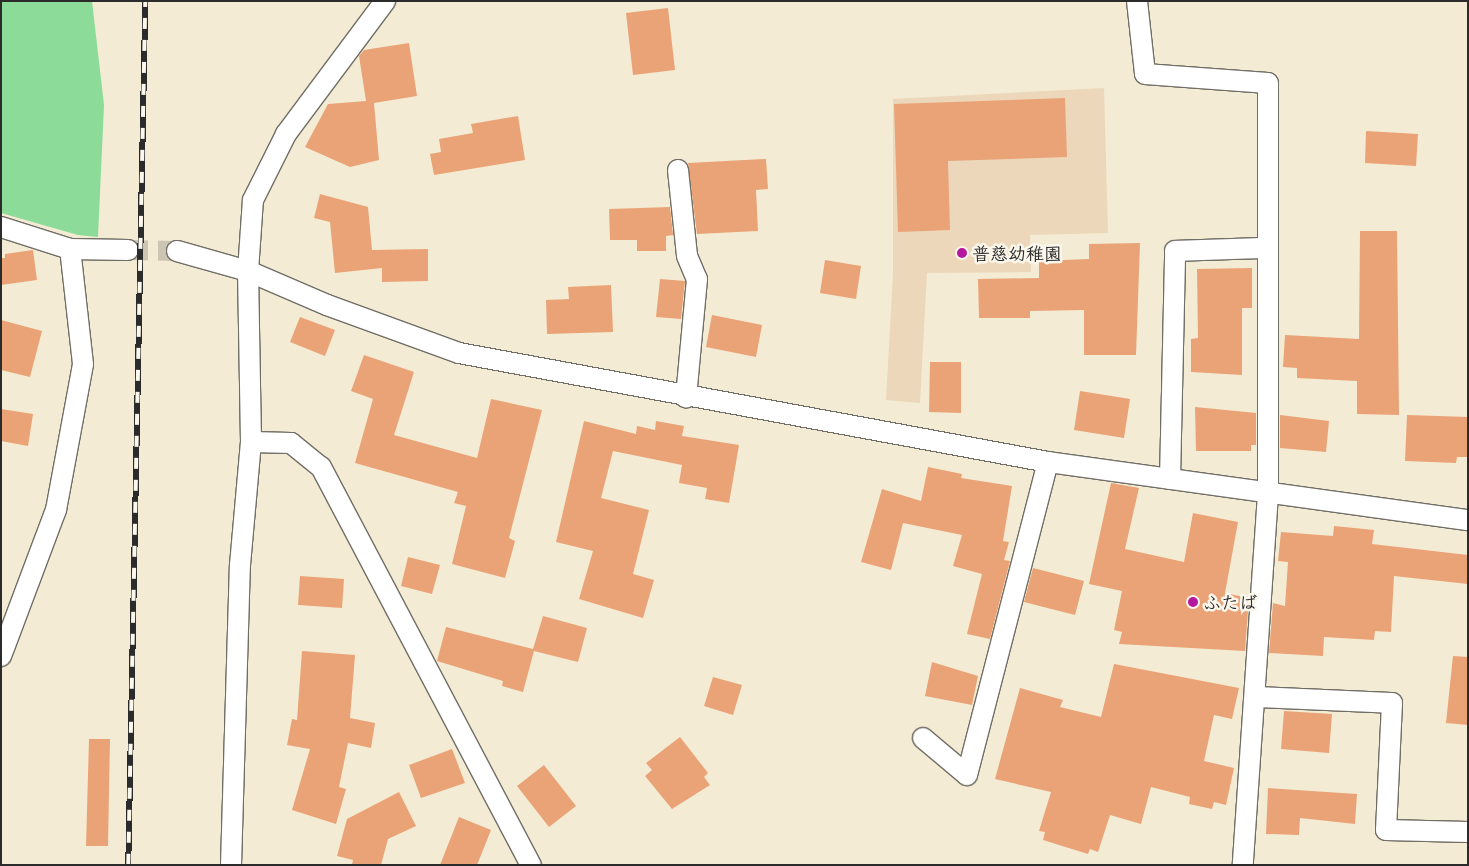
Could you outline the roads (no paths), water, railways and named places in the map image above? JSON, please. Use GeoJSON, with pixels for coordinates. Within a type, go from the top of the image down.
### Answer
{"type":"FeatureCollection","features":[{"type":"Feature","properties":{"kind":"street"},"geometry":{"type":"LineString","coordinates":[[231,865],[240,565],[252,442],[248,270],[253,200],[286,134],[385,1]]}},
{"type":"Feature","properties":{"kind":"street"},"geometry":{"type":"LineString","coordinates":[[1137,1],[1145,74],[1268,83],[1268,494],[1256,696],[1243,865]]}},
{"type":"Feature","properties":{"kind":"street"},"geometry":{"type":"LineString","coordinates":[[678,170],[686,256],[697,280],[686,397]]}},
{"type":"Feature","properties":{"kind":"street"},"geometry":{"type":"LineString","coordinates":[[1,227],[70,249],[128,250]]}},
{"type":"Feature","properties":{"kind":"street"},"geometry":{"type":"LineString","coordinates":[[1170,479],[1175,251],[1267,248]]}},
{"type":"Feature","properties":{"kind":"street"},"geometry":{"type":"LineString","coordinates":[[1,656],[56,510],[83,364],[70,249]]}},
{"type":"Feature","properties":{"kind":"street"},"geometry":{"type":"LineString","coordinates":[[176,251],[248,270],[327,305],[459,353],[686,397],[1048,462],[1268,494],[1468,520]]}},
{"type":"Feature","properties":{"kind":"street"},"geometry":{"type":"LineString","coordinates":[[252,442],[291,443],[321,467],[530,865]]}},
{"type":"Feature","properties":{"kind":"street"},"geometry":{"type":"LineString","coordinates":[[923,738],[967,776],[1048,462]]}},
{"type":"Feature","properties":{"kind":"street"},"geometry":{"type":"LineString","coordinates":[[1256,696],[1392,703],[1386,830],[1468,832]]}},
{"type":"Feature","properties":{"kind":"tunnel"},"geometry":{"type":"LineString","coordinates":[[128,250],[177,251]]}},
{"type":"Feature","properties":{"kind":"railway"},"geometry":{"type":"LineString","coordinates":[[128,865],[145,1]]}},
{"type":"Feature","properties":{"kind":"place","name":"普慈幼稚園"},"geometry":{"type":"Point","coordinates":[962,253]}},
{"type":"Feature","properties":{"kind":"place","name":"ふたば"},"geometry":{"type":"Point","coordinates":[1193,602]}}]}
